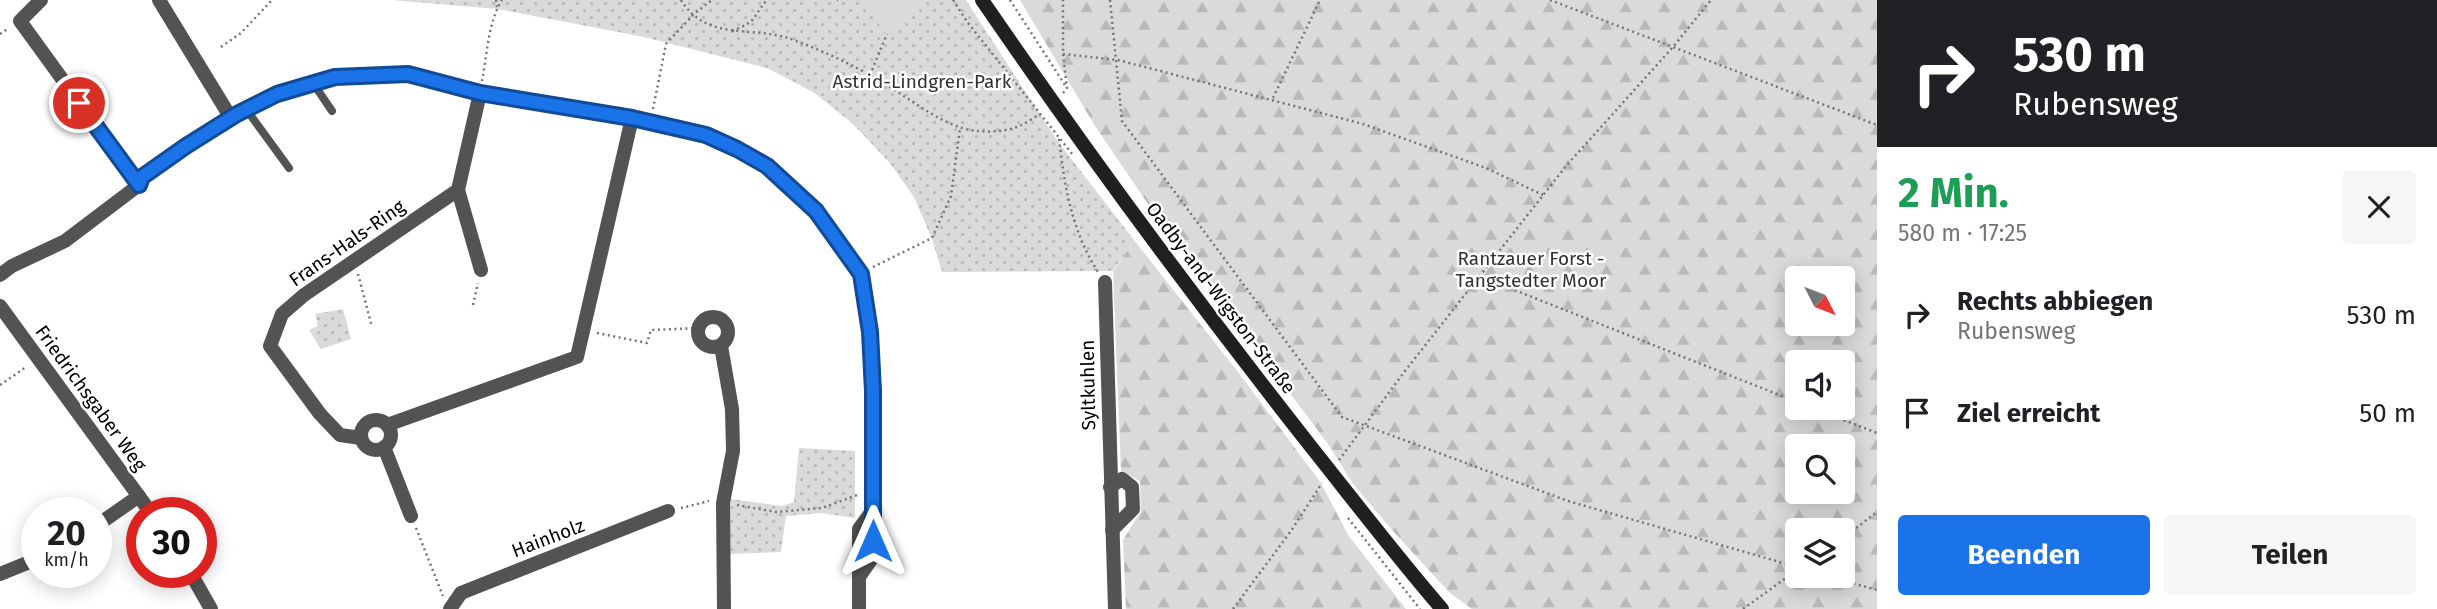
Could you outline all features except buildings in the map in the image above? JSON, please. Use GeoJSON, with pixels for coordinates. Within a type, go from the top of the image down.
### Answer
{"type":"FeatureCollection","features":[{"type":"Feature","properties":{"kind":"main road","name":"Oadby-and-Wigston-Straße"},"geometry":{"type":"LineString","coordinates":[[982,0],[1131,211],[1326,476],[1442,609]]}},
{"type":"Feature","properties":{"kind":"street"},"geometry":{"type":"LineString","coordinates":[[159,0],[231,118]]}},
{"type":"Feature","properties":{"kind":"street"},"geometry":{"type":"LineString","coordinates":[[37,2],[20,21],[139,185]]}},
{"type":"Feature","properties":{"kind":"street"},"geometry":{"type":"LineString","coordinates":[[0,275],[12,266],[65,241],[139,185],[142,177],[246,109],[277,94],[335,77],[408,74],[480,93],[632,118],[706,135],[767,166],[816,211],[861,274],[870,332],[873,510],[859,529],[859,609]]}},
{"type":"Feature","properties":{"kind":"street"},"geometry":{"type":"LineString","coordinates":[[480,93],[458,190],[481,270]]}},
{"type":"Feature","properties":{"kind":"street"},"geometry":{"type":"LineString","coordinates":[[387,425],[577,357],[632,118]]}},
{"type":"Feature","properties":{"kind":"street","name":"Frans-Hals-Ring"},"geometry":{"type":"LineString","coordinates":[[384,447],[370,449],[361,438],[340,435],[320,414],[270,346],[282,314],[304,295],[458,190]]}},
{"type":"Feature","properties":{"kind":"street","name":"Syltkuhlen"},"geometry":{"type":"LineString","coordinates":[[1105,282],[1115,609]]}},
{"type":"Feature","properties":{"kind":"street","name":"Friedrichsgaber Weg"},"geometry":{"type":"LineString","coordinates":[[0,306],[139,496]]}},
{"type":"Feature","properties":{"kind":"street"},"geometry":{"type":"LineString","coordinates":[[712,316],[722,320],[728,328],[727,338],[721,346],[712,348],[703,345],[698,338],[697,328],[703,320],[712,316]]}},
{"type":"Feature","properties":{"kind":"street"},"geometry":{"type":"LineString","coordinates":[[721,346],[732,419],[733,451],[724,500],[724,609]]}},
{"type":"Feature","properties":{"kind":"street"},"geometry":{"type":"LineString","coordinates":[[361,438],[362,428],[369,421],[379,420],[387,425],[391,435],[384,447],[411,516]]}},
{"type":"Feature","properties":{"kind":"street"},"geometry":{"type":"LineString","coordinates":[[1110,487],[1122,479],[1132,487],[1133,509],[1112,530]]}},
{"type":"Feature","properties":{"kind":"street"},"geometry":{"type":"LineString","coordinates":[[112,515],[139,496]]}},
{"type":"Feature","properties":{"kind":"street","name":"Hainholz"},"geometry":{"type":"LineString","coordinates":[[447,603],[461,593],[668,511]]}},
{"type":"Feature","properties":{"kind":"street"},"geometry":{"type":"LineString","coordinates":[[0,574],[21,565]]}},
{"type":"Feature","properties":{"kind":"street"},"geometry":{"type":"LineString","coordinates":[[199,588],[211,609]]}},
{"type":"Feature","properties":{"kind":"lane"},"geometry":{"type":"LineString","coordinates":[[313,83],[332,111]]}},
{"type":"Feature","properties":{"kind":"lane"},"geometry":{"type":"LineString","coordinates":[[246,109],[289,168]]}},
{"type":"Feature","properties":{"kind":"path"},"geometry":{"type":"LineString","coordinates":[[221,47],[241,33],[272,0]]}},
{"type":"Feature","properties":{"kind":"path"},"geometry":{"type":"LineString","coordinates":[[496,0],[498,7]]}},
{"type":"Feature","properties":{"kind":"path"},"geometry":{"type":"LineString","coordinates":[[480,93],[498,7],[502,0]]}},
{"type":"Feature","properties":{"kind":"path"},"geometry":{"type":"LineString","coordinates":[[681,0],[694,14],[714,27],[785,37],[870,75],[960,128],[992,131],[1017,128],[1039,115]]}},
{"type":"Feature","properties":{"kind":"path"},"geometry":{"type":"LineString","coordinates":[[650,122],[666,44],[694,14],[712,0]]}},
{"type":"Feature","properties":{"kind":"path"},"geometry":{"type":"LineString","coordinates":[[730,31],[747,26],[767,0]]}},
{"type":"Feature","properties":{"kind":"path"},"geometry":{"type":"LineString","coordinates":[[953,0],[1059,139],[1065,193],[1072,219],[1105,282]]}},
{"type":"Feature","properties":{"kind":"path"},"geometry":{"type":"LineString","coordinates":[[1010,0],[1067,88],[1063,54],[1063,0]]}},
{"type":"Feature","properties":{"kind":"path"},"geometry":{"type":"LineString","coordinates":[[1110,0],[1122,121],[1342,417],[1568,501],[1785,565]]}},
{"type":"Feature","properties":{"kind":"path"},"geometry":{"type":"LineString","coordinates":[[1273,99],[1320,0]]}},
{"type":"Feature","properties":{"kind":"path"},"geometry":{"type":"LineString","coordinates":[[1550,0],[1877,125]]}},
{"type":"Feature","properties":{"kind":"path"},"geometry":{"type":"LineString","coordinates":[[1233,609],[1283,542],[1326,476],[1479,276],[1566,166],[1674,47],[1711,0]]}},
{"type":"Feature","properties":{"kind":"path"},"geometry":{"type":"LineString","coordinates":[[870,75],[887,34]]}},
{"type":"Feature","properties":{"kind":"path"},"geometry":{"type":"LineString","coordinates":[[1063,54],[1118,60],[1363,124],[1486,168],[1543,195]]}},
{"type":"Feature","properties":{"kind":"path"},"geometry":{"type":"LineString","coordinates":[[861,274],[932,238],[951,195],[960,128]]}},
{"type":"Feature","properties":{"kind":"path"},"geometry":{"type":"LineString","coordinates":[[355,260],[372,327]]}},
{"type":"Feature","properties":{"kind":"path"},"geometry":{"type":"LineString","coordinates":[[473,305],[481,270]]}},
{"type":"Feature","properties":{"kind":"path"},"geometry":{"type":"LineString","coordinates":[[1479,276],[1785,397]]}},
{"type":"Feature","properties":{"kind":"path"},"geometry":{"type":"LineString","coordinates":[[583,330],[647,343],[651,330],[697,328]]}},
{"type":"Feature","properties":{"kind":"path"},"geometry":{"type":"LineString","coordinates":[[0,385],[38,359]]}},
{"type":"Feature","properties":{"kind":"path"},"geometry":{"type":"LineString","coordinates":[[1844,420],[1877,433]]}},
{"type":"Feature","properties":{"kind":"path"},"geometry":{"type":"LineString","coordinates":[[668,511],[724,500],[776,512],[822,508],[872,490]]}},
{"type":"Feature","properties":{"kind":"path"},"geometry":{"type":"LineString","coordinates":[[1855,529],[1877,512]]}},
{"type":"Feature","properties":{"kind":"path"},"geometry":{"type":"LineString","coordinates":[[411,516],[447,603]]}},
{"type":"Feature","properties":{"kind":"path"},"geometry":{"type":"LineString","coordinates":[[1743,609],[1785,578]]}},
{"type":"Feature","properties":{"kind":"path"},"geometry":{"type":"LineString","coordinates":[[1855,584],[1877,590]]}},
{"type":"Feature","properties":{"kind":"green space","name":"Astrid-Lindgren-Park"},"geometry":{"type":"Polygon","coordinates":[[[391,0],[966,0],[1056,139],[1134,240],[1113,271],[942,272],[932,239],[914,197],[889,162],[852,123],[813,92],[767,68],[644,37],[498,9],[391,0]]]}},
{"type":"Feature","properties":{"kind":"green space"},"geometry":{"type":"Polygon","coordinates":[[[859,0],[914,0],[919,7],[887,34],[859,0]]]}},
{"type":"Feature","properties":{"kind":"green space","name":"Rantzauer Forst - Tangstedter Moor"},"geometry":{"type":"Polygon","coordinates":[[[1020,0],[1877,0],[1877,609],[1472,609],[1450,593],[1353,484],[1328,444],[1148,204],[1095,126],[1020,0]]]}},
{"type":"Feature","properties":{"kind":"green space"},"geometry":{"type":"Polygon","coordinates":[[[1134,240],[1321,483],[1348,535],[1406,609],[1126,609],[1123,540],[1141,511],[1140,481],[1121,471],[1113,272],[1134,240]]]}},
{"type":"Feature","properties":{"kind":"green space"},"geometry":{"type":"Polygon","coordinates":[[[343,309],[351,339],[321,349],[309,330],[318,326],[315,314],[343,309]]]}},
{"type":"Feature","properties":{"kind":"green space"},"geometry":{"type":"Polygon","coordinates":[[[799,448],[855,451],[855,518],[821,513],[786,516],[781,552],[729,554],[730,499],[782,506],[794,502],[799,448]]]}},
{"type":"Feature","properties":{"kind":"route"},"geometry":{"type":"LineString","coordinates":[[79,103],[139,185],[142,177],[237,114],[277,94],[335,77],[408,74],[480,93],[632,118],[706,135],[737,149],[767,166],[816,211],[861,274],[870,332],[873,391],[873,541]]}}]}
